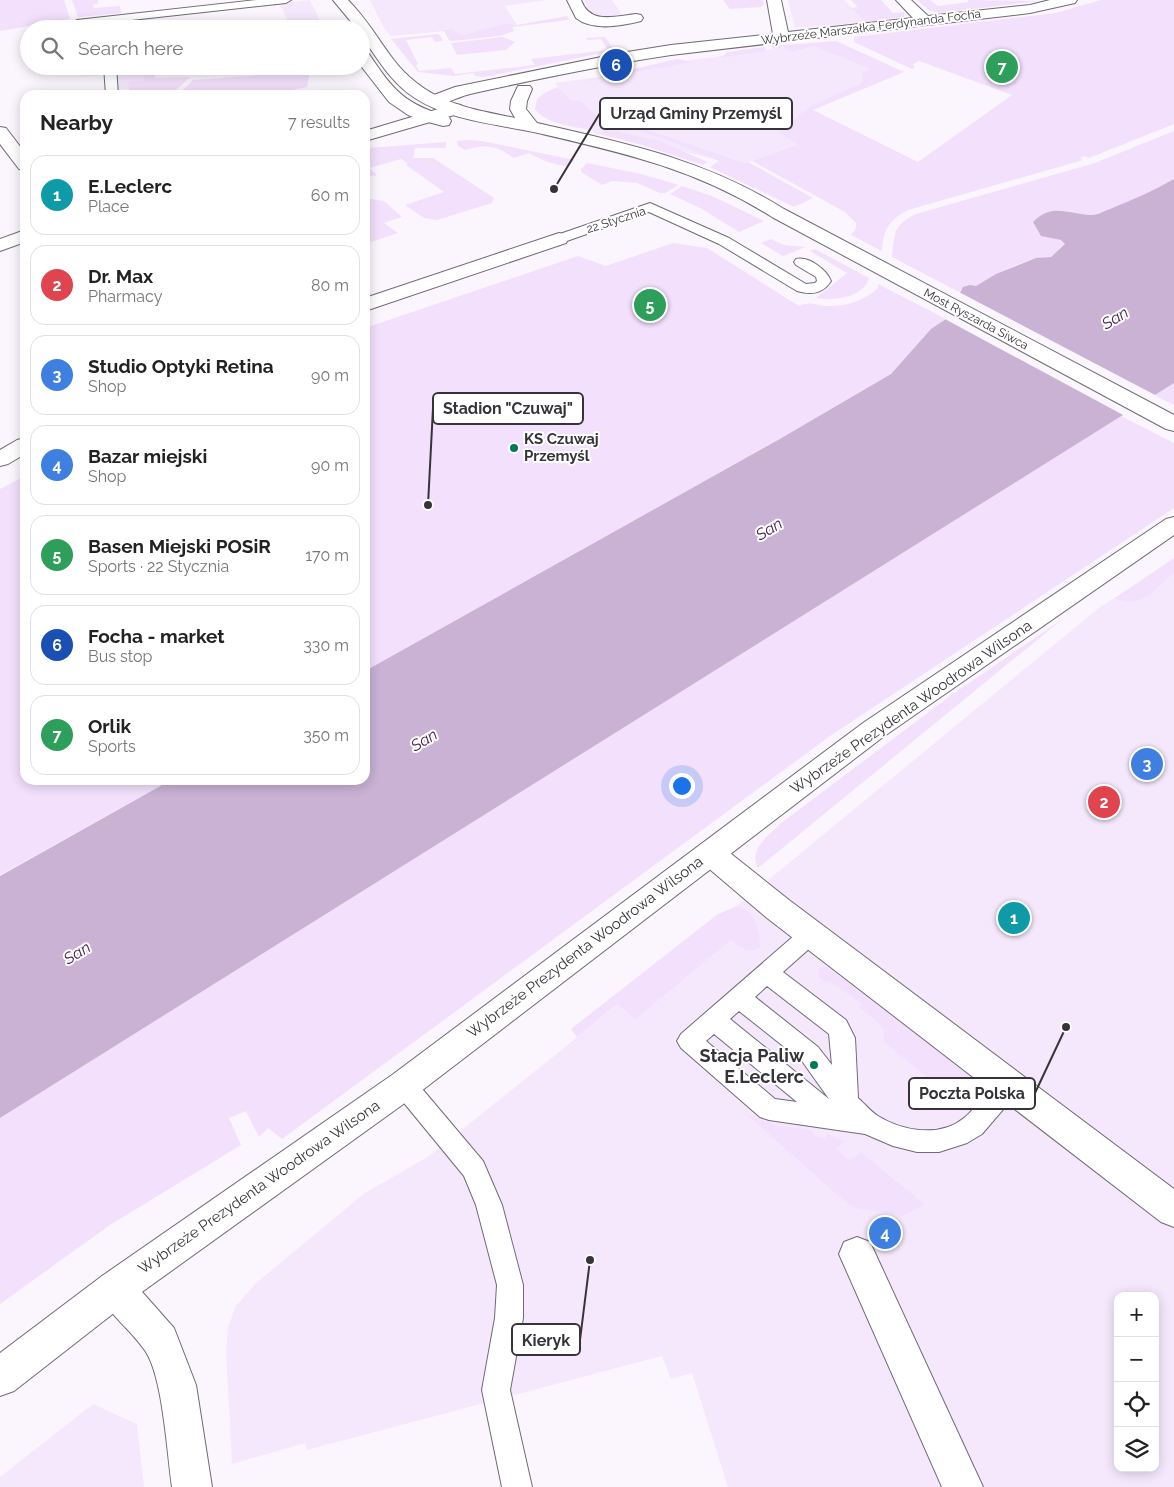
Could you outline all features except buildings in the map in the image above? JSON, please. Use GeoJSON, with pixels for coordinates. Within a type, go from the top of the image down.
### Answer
{"type":"FeatureCollection","features":[{"type":"Feature","properties":{"kind":"street"},"geometry":{"type":"LineString","coordinates":[[334,0],[334,11],[338,19]]}},
{"type":"Feature","properties":{"kind":"street"},"geometry":{"type":"LineString","coordinates":[[340,0],[358,20]]}},
{"type":"Feature","properties":{"kind":"street"},"geometry":{"type":"LineString","coordinates":[[574,0],[581,15],[587,19],[610,20],[632,12],[651,33],[671,50]]}},
{"type":"Feature","properties":{"kind":"street"},"geometry":{"type":"LineString","coordinates":[[774,0],[781,38]]}},
{"type":"Feature","properties":{"kind":"street"},"geometry":{"type":"LineString","coordinates":[[903,0],[926,21]]}},
{"type":"Feature","properties":{"kind":"street","name":"Wybrzeże Marszałka Ferdynanda Focha"},"geometry":{"type":"LineString","coordinates":[[431,109],[455,92],[671,50],[1030,9],[1070,0]]}},
{"type":"Feature","properties":{"kind":"street"},"geometry":{"type":"LineString","coordinates":[[370,36],[400,77],[421,95],[431,109]]}},
{"type":"Feature","properties":{"kind":"street","name":"Wybrzeże Marszałka Ferdynanda Focha"},"geometry":{"type":"LineString","coordinates":[[431,109],[456,109],[671,50]]}},
{"type":"Feature","properties":{"kind":"street"},"geometry":{"type":"LineString","coordinates":[[370,68],[385,90],[407,109]]}},
{"type":"Feature","properties":{"kind":"street"},"geometry":{"type":"LineString","coordinates":[[524,89],[517,103],[517,108],[520,116],[531,126]]}},
{"type":"Feature","properties":{"kind":"street"},"geometry":{"type":"LineString","coordinates":[[370,120],[407,109],[431,109],[551,147],[667,171],[698,181],[778,213]]}},
{"type":"Feature","properties":{"kind":"street"},"geometry":{"type":"LineString","coordinates":[[370,134],[431,109]]}},
{"type":"Feature","properties":{"kind":"street"},"geometry":{"type":"LineString","coordinates":[[456,109],[637,152],[696,171],[738,188],[778,213]]}},
{"type":"Feature","properties":{"kind":"street"},"geometry":{"type":"LineString","coordinates":[[0,132],[20,158]]}},
{"type":"Feature","properties":{"kind":"street","name":"Most Ryszarda Siwca"},"geometry":{"type":"LineString","coordinates":[[778,213],[1174,424]]}},
{"type":"Feature","properties":{"kind":"street"},"geometry":{"type":"LineString","coordinates":[[0,245],[20,238]]}},
{"type":"Feature","properties":{"kind":"street","name":"22 Stycznia"},"geometry":{"type":"LineString","coordinates":[[370,302],[559,239]]}},
{"type":"Feature","properties":{"kind":"street"},"geometry":{"type":"LineString","coordinates":[[0,459],[20,448]]}},
{"type":"Feature","properties":{"kind":"street","name":"Wybrzeże Prezydenta Woodrowa Wilsona"},"geometry":{"type":"LineString","coordinates":[[0,1377],[115,1289],[404,1084],[873,730],[1174,524]]}},
{"type":"Feature","properties":{"kind":"street"},"geometry":{"type":"LineString","coordinates":[[710,853],[1009,1085],[1172,1206]]}},
{"type":"Feature","properties":{"kind":"street"},"geometry":{"type":"LineString","coordinates":[[857,1254],[963,1487]]}},
{"type":"Feature","properties":{"kind":"street"},"geometry":{"type":"LineString","coordinates":[[115,1289],[161,1341],[177,1385],[192,1487]]}},
{"type":"Feature","properties":{"kind":"lane"},"geometry":{"type":"LineString","coordinates":[[104,20],[286,0]]}},
{"type":"Feature","properties":{"kind":"lane"},"geometry":{"type":"LineString","coordinates":[[111,75],[112,90]]}},
{"type":"Feature","properties":{"kind":"lane","name":"22 Stycznia"},"geometry":{"type":"LineString","coordinates":[[559,239],[650,207],[724,241],[802,288],[814,289],[822,285],[824,281],[822,275],[800,262]]}},
{"type":"Feature","properties":{"kind":"lane"},"geometry":{"type":"LineString","coordinates":[[812,934],[689,1041],[769,1109],[841,1110]]}},
{"type":"Feature","properties":{"kind":"lane"},"geometry":{"type":"LineString","coordinates":[[767,972],[838,1028],[843,1038],[841,1110]]}},
{"type":"Feature","properties":{"kind":"lane"},"geometry":{"type":"LineString","coordinates":[[739,997],[810,1054],[841,1110]]}},
{"type":"Feature","properties":{"kind":"lane"},"geometry":{"type":"LineString","coordinates":[[713,1019],[841,1110],[893,1136],[916,1141],[940,1141],[958,1136],[974,1126],[1009,1085]]}},
{"type":"Feature","properties":{"kind":"lane"},"geometry":{"type":"LineString","coordinates":[[404,1084],[474,1169],[490,1205],[510,1285],[508,1318],[496,1390],[517,1487]]}},
{"type":"Feature","properties":{"kind":"shaded area"},"geometry":{"type":"Polygon","coordinates":[[[0,0],[64,0],[70,19],[20,20],[20,28],[0,31],[0,0]]]}},
{"type":"Feature","properties":{"kind":"shaded area"},"geometry":{"type":"Polygon","coordinates":[[[72,0],[98,0],[98,4],[93,4],[94,8],[120,6],[121,13],[78,17],[72,0]]]}},
{"type":"Feature","properties":{"kind":"shaded area"},"geometry":{"type":"Polygon","coordinates":[[[310,0],[320,20],[287,20],[280,3],[310,0]]]}},
{"type":"Feature","properties":{"kind":"shaded area"},"geometry":{"type":"Polygon","coordinates":[[[370,0],[548,0],[505,6],[517,25],[507,23],[462,35],[452,29],[391,36],[384,28],[370,0]]]}},
{"type":"Feature","properties":{"kind":"shaded area"},"geometry":{"type":"Polygon","coordinates":[[[584,0],[612,0],[622,14],[609,17],[593,16],[590,14],[584,0]]]}},
{"type":"Feature","properties":{"kind":"shaded area"},"geometry":{"type":"Polygon","coordinates":[[[723,0],[763,0],[764,4],[761,7],[730,9],[723,0]]]}},
{"type":"Feature","properties":{"kind":"shaded area"},"geometry":{"type":"Polygon","coordinates":[[[788,0],[844,0],[866,22],[795,28],[788,0]]]}},
{"type":"Feature","properties":{"kind":"shaded area"},"geometry":{"type":"Polygon","coordinates":[[[851,0],[881,0],[893,13],[905,12],[904,17],[866,22],[851,8],[858,7],[851,0]]]}},
{"type":"Feature","properties":{"kind":"shaded area"},"geometry":{"type":"Polygon","coordinates":[[[917,0],[930,0],[938,6],[969,2],[967,0],[1039,1],[939,13],[929,10],[917,0]]]}},
{"type":"Feature","properties":{"kind":"shaded area"},"geometry":{"type":"Polygon","coordinates":[[[1101,0],[1174,0],[1174,124],[1089,158],[1084,156],[1080,158],[1083,160],[908,210],[888,226],[882,251],[851,235],[856,228],[856,223],[845,212],[752,161],[798,145],[779,132],[809,107],[861,83],[863,79],[862,73],[871,69],[814,46],[792,52],[784,47],[774,49],[771,46],[836,41],[904,72],[813,110],[918,162],[1012,95],[919,61],[913,64],[914,68],[912,69],[854,42],[854,37],[1056,13],[1101,0]]]}},
{"type":"Feature","properties":{"kind":"shaded area"},"geometry":{"type":"Polygon","coordinates":[[[567,16],[569,20],[512,27],[514,31],[500,36],[452,41],[449,40],[444,31],[391,36],[452,29],[462,35],[507,23],[517,25],[567,16]]]}},
{"type":"Feature","properties":{"kind":"shaded area"},"geometry":{"type":"Polygon","coordinates":[[[440,35],[443,41],[435,42],[432,37],[406,40],[418,64],[416,65],[419,71],[451,68],[455,74],[535,65],[531,59],[608,50],[601,39],[587,40],[586,38],[605,37],[614,49],[612,51],[484,77],[475,76],[473,73],[454,76],[418,72],[391,39],[440,35]]]}},
{"type":"Feature","properties":{"kind":"shaded area"},"geometry":{"type":"Polygon","coordinates":[[[503,37],[515,42],[506,50],[457,55],[451,43],[503,37]]]}},
{"type":"Feature","properties":{"kind":"shaded area"},"geometry":{"type":"Polygon","coordinates":[[[809,44],[889,74],[807,110],[803,146],[737,165],[654,144],[595,134],[555,83],[642,71],[677,62],[809,44]]]}},
{"type":"Feature","properties":{"kind":"shaded area"},"geometry":{"type":"Polygon","coordinates":[[[764,47],[767,51],[721,58],[727,52],[764,47]]]}},
{"type":"Feature","properties":{"kind":"shaded area"},"geometry":{"type":"Polygon","coordinates":[[[677,59],[692,62],[574,83],[677,59]]]}},
{"type":"Feature","properties":{"kind":"shaded area"},"geometry":{"type":"Polygon","coordinates":[[[80,75],[100,75],[80,77],[80,75]]]}},
{"type":"Feature","properties":{"kind":"shaded area"},"geometry":{"type":"Polygon","coordinates":[[[110,75],[154,75],[156,86],[112,90],[110,75]]]}},
{"type":"Feature","properties":{"kind":"shaded area"},"geometry":{"type":"Polygon","coordinates":[[[144,75],[154,75],[155,78],[190,77],[176,90],[129,90],[128,82],[145,80],[144,75]]]}},
{"type":"Feature","properties":{"kind":"shaded area"},"geometry":{"type":"Polygon","coordinates":[[[262,75],[309,76],[307,87],[292,90],[183,90],[193,80],[262,75]]]}},
{"type":"Feature","properties":{"kind":"shaded area"},"geometry":{"type":"Polygon","coordinates":[[[558,87],[571,101],[580,100],[601,120],[589,130],[560,124],[540,114],[535,109],[537,99],[546,92],[558,87]]]}},
{"type":"Feature","properties":{"kind":"shaded area"},"geometry":{"type":"Polygon","coordinates":[[[606,129],[659,141],[708,162],[703,165],[601,134],[606,129]]]}},
{"type":"Feature","properties":{"kind":"shaded area"},"geometry":{"type":"Polygon","coordinates":[[[647,130],[744,163],[748,162],[813,198],[794,207],[710,167],[719,161],[665,139],[638,131],[647,130]]]}},
{"type":"Feature","properties":{"kind":"shaded area"},"geometry":{"type":"Polygon","coordinates":[[[1174,131],[1174,179],[1144,196],[1093,215],[1082,214],[1033,222],[1041,235],[1061,240],[1066,244],[1051,257],[1021,263],[976,286],[964,287],[959,292],[892,257],[895,236],[899,226],[916,214],[1095,163],[1174,131]]]}},
{"type":"Feature","properties":{"kind":"shaded area"},"geometry":{"type":"Polygon","coordinates":[[[469,140],[574,160],[568,166],[563,166],[548,162],[529,153],[514,158],[496,148],[485,146],[465,150],[458,146],[457,141],[469,140]]]}},
{"type":"Feature","properties":{"kind":"shaded area"},"geometry":{"type":"Polygon","coordinates":[[[446,142],[446,148],[415,148],[413,158],[433,158],[494,198],[492,203],[437,220],[424,218],[405,205],[444,192],[406,165],[408,164],[401,159],[370,168],[370,148],[446,142]]]}},
{"type":"Feature","properties":{"kind":"shaded area"},"geometry":{"type":"Polygon","coordinates":[[[587,163],[641,174],[679,185],[665,193],[660,193],[637,183],[612,181],[602,185],[581,172],[581,169],[587,163]]]}},
{"type":"Feature","properties":{"kind":"shaded area"},"geometry":{"type":"Polygon","coordinates":[[[370,169],[377,175],[370,177],[370,169]]]}},
{"type":"Feature","properties":{"kind":"shaded area"},"geometry":{"type":"Polygon","coordinates":[[[682,186],[712,196],[764,221],[739,232],[702,209],[670,194],[682,186]]]}},
{"type":"Feature","properties":{"kind":"shaded area"},"geometry":{"type":"Polygon","coordinates":[[[370,199],[384,201],[402,217],[384,223],[398,233],[370,242],[370,199]]]}},
{"type":"Feature","properties":{"kind":"shaded area"},"geometry":{"type":"Polygon","coordinates":[[[771,239],[784,245],[806,247],[783,256],[761,243],[771,239]]]}},
{"type":"Feature","properties":{"kind":"shaded area"},"geometry":{"type":"Polygon","coordinates":[[[673,243],[707,248],[799,306],[810,304],[826,306],[847,304],[873,293],[878,288],[878,284],[946,319],[931,330],[891,374],[778,440],[370,668],[370,326],[578,256],[606,266],[673,243]]]}},
{"type":"Feature","properties":{"kind":"shaded area"},"geometry":{"type":"Polygon","coordinates":[[[815,249],[869,278],[866,285],[855,294],[847,297],[816,298],[847,273],[810,251],[815,249]]]}},
{"type":"Feature","properties":{"kind":"shaded area"},"geometry":{"type":"Polygon","coordinates":[[[1174,383],[1174,405],[1154,395],[1174,383]]]}},
{"type":"Feature","properties":{"kind":"shaded area"},"geometry":{"type":"Polygon","coordinates":[[[1121,416],[1174,443],[1174,508],[830,736],[282,1139],[268,1128],[259,1137],[246,1111],[229,1118],[241,1145],[110,1225],[0,1304],[0,1118],[1121,416]]]}},
{"type":"Feature","properties":{"kind":"shaded area"},"geometry":{"type":"Polygon","coordinates":[[[20,479],[20,785],[162,785],[0,875],[0,489],[20,479]]]}},
{"type":"Feature","properties":{"kind":"shaded area"},"geometry":{"type":"Polygon","coordinates":[[[1174,558],[1174,573],[1147,596],[1132,602],[1115,598],[1174,558]]]}},
{"type":"Feature","properties":{"kind":"shaded area"},"geometry":{"type":"Polygon","coordinates":[[[1174,561],[1174,1487],[728,1487],[692,1373],[671,1379],[662,1356],[307,1450],[305,1443],[232,1464],[226,1351],[228,1327],[236,1306],[256,1283],[365,1193],[429,1156],[554,1056],[1100,607],[1174,561]]]}},
{"type":"Feature","properties":{"kind":"shaded area"},"geometry":{"type":"Polygon","coordinates":[[[1064,618],[758,868],[756,861],[757,849],[765,838],[780,824],[950,696],[1064,618]]]}},
{"type":"Feature","properties":{"kind":"shaded area"},"geometry":{"type":"Polygon","coordinates":[[[735,907],[742,908],[752,916],[759,934],[760,947],[752,951],[741,947],[731,940],[635,1019],[617,1004],[577,1037],[571,1029],[718,914],[735,907]]]}},
{"type":"Feature","properties":{"kind":"shaded area"},"geometry":{"type":"Polygon","coordinates":[[[826,966],[970,1076],[974,1085],[966,1094],[957,1099],[946,1095],[927,1081],[929,1079],[884,1042],[884,1030],[859,1007],[862,1004],[830,981],[827,983],[819,977],[818,971],[826,966]]]}},
{"type":"Feature","properties":{"kind":"shaded area"},"geometry":{"type":"Polygon","coordinates":[[[746,1114],[775,1125],[814,1131],[814,1136],[826,1139],[827,1134],[845,1141],[836,1149],[849,1161],[861,1152],[924,1204],[903,1216],[851,1207],[746,1114]]]}},
{"type":"Feature","properties":{"kind":"shaded area"},"geometry":{"type":"Polygon","coordinates":[[[93,1404],[137,1424],[144,1487],[0,1487],[0,1477],[93,1404]]]}},
{"type":"Feature","properties":{"kind":"water","name":"San"},"geometry":{"type":"Polygon","coordinates":[[[1174,179],[1174,383],[0,1118],[0,876],[162,785],[370,785],[370,668],[778,440],[891,374],[931,329],[946,319],[963,287],[976,286],[996,274],[1036,258],[1051,257],[1065,244],[1061,240],[1041,236],[1033,222],[1040,216],[1054,211],[1092,215],[1118,206],[1174,179]]]}},
{"type":"Feature","properties":{"kind":"pier"},"geometry":{"type":"Polygon","coordinates":[[[957,291],[1157,396],[1125,416],[943,318],[957,291]]]}},
{"type":"Feature","properties":{"kind":"place","name":"Focha - market"},"geometry":{"type":"Point","coordinates":[616,65]}},
{"type":"Feature","properties":{"kind":"place","name":"Orlik"},"geometry":{"type":"Point","coordinates":[1002,67]}},
{"type":"Feature","properties":{"kind":"place","name":"Urząd Gminy Przemyśl"},"geometry":{"type":"Point","coordinates":[554,189]}},
{"type":"Feature","properties":{"kind":"place","name":"Basen Miejski POSiR"},"geometry":{"type":"Point","coordinates":[650,305]}},
{"type":"Feature","properties":{"kind":"place","name":"KS Czuwaj Przemyśl"},"geometry":{"type":"Point","coordinates":[514,448]}},
{"type":"Feature","properties":{"kind":"place","name":"Stadion \"Czuwaj\""},"geometry":{"type":"Point","coordinates":[428,505]}},
{"type":"Feature","properties":{"kind":"place","name":"Studio Optyki Retina"},"geometry":{"type":"Point","coordinates":[1147,764]}},
{"type":"Feature","properties":{"kind":"place","name":"Dr. Max"},"geometry":{"type":"Point","coordinates":[1104,802]}},
{"type":"Feature","properties":{"kind":"place","name":"E.Leclerc"},"geometry":{"type":"Point","coordinates":[1014,918]}},
{"type":"Feature","properties":{"kind":"place","name":"Poczta Polska"},"geometry":{"type":"Point","coordinates":[1066,1027]}},
{"type":"Feature","properties":{"kind":"place","name":"Stacja Paliw E.Leclerc"},"geometry":{"type":"Point","coordinates":[814,1065]}},
{"type":"Feature","properties":{"kind":"place","name":"Bazar miejski"},"geometry":{"type":"Point","coordinates":[885,1233]}},
{"type":"Feature","properties":{"kind":"place","name":"Kieryk"},"geometry":{"type":"Point","coordinates":[590,1260]}}]}
